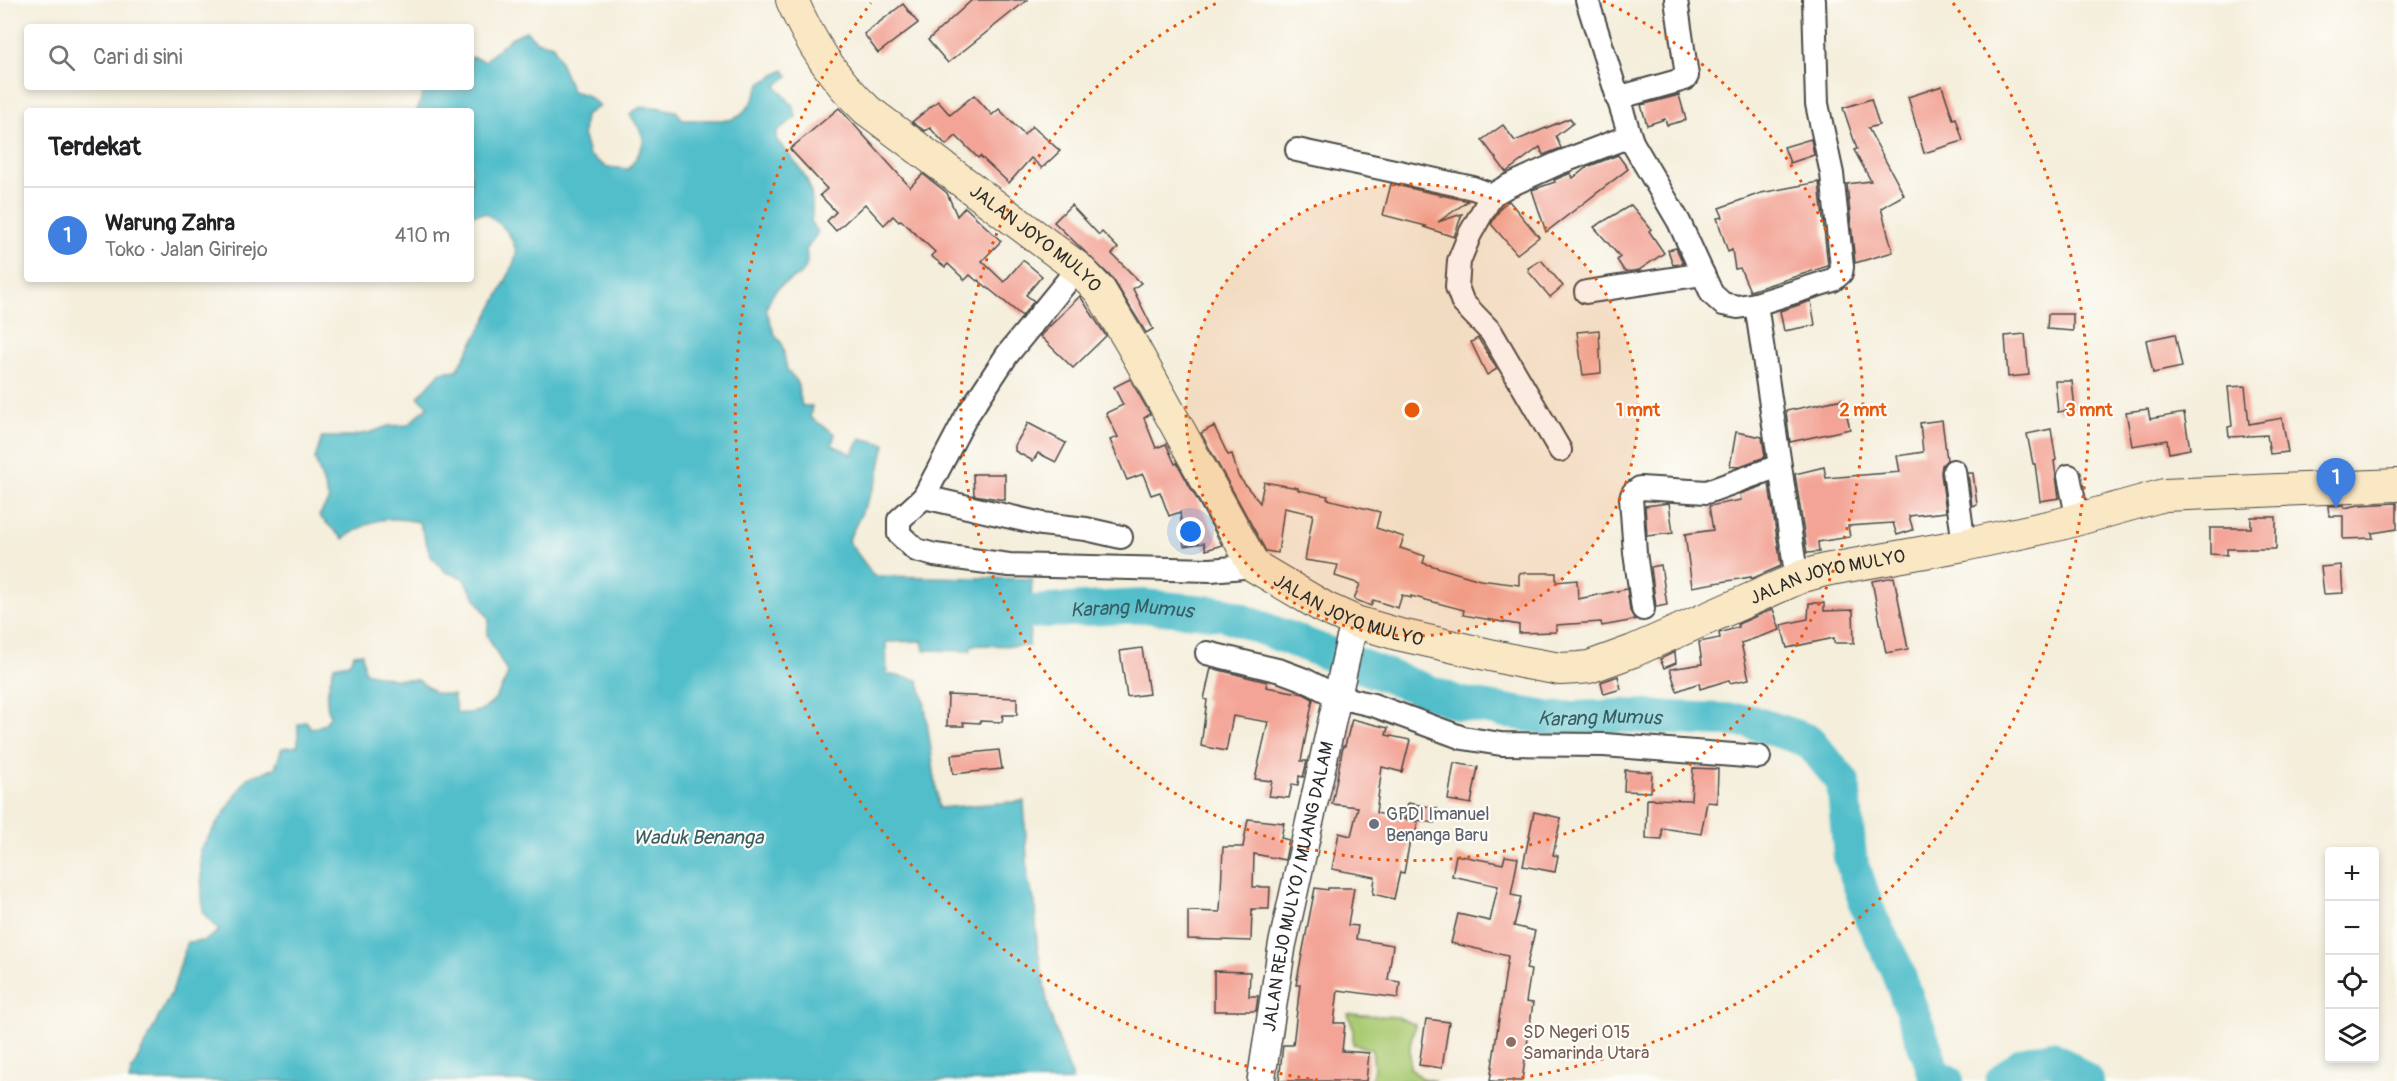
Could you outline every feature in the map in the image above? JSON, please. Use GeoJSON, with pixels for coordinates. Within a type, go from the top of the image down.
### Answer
{"type":"FeatureCollection","features":[{"type":"Feature","properties":{"kind":"main road","name":"JALAN JOYO MULYO"},"geometry":{"type":"LineString","coordinates":[[792,0],[815,48],[848,92],[867,110],[1078,268],[1100,291],[1254,566],[1325,608],[1353,631],[1397,634],[1521,662],[1560,669],[1579,668],[1598,664],[1633,651],[1825,570],[1964,545],[2078,521],[2164,495],[2397,484]]}},
{"type":"Feature","properties":{"kind":"street"},"geometry":{"type":"LineString","coordinates":[[1587,0],[1632,142],[1678,222],[1712,294],[1724,304],[1738,307],[1756,304],[1833,280],[1841,273],[1832,174],[1817,104],[1814,0]]}},
{"type":"Feature","properties":{"kind":"street"},"geometry":{"type":"LineString","coordinates":[[1617,98],[1676,82],[1687,76],[1676,0]]}},
{"type":"Feature","properties":{"kind":"street"},"geometry":{"type":"LineString","coordinates":[[1560,450],[1491,333],[1463,303],[1457,288],[1459,261],[1470,234],[1492,195],[1559,163],[1622,139],[1632,142]]}},
{"type":"Feature","properties":{"kind":"street"},"geometry":{"type":"LineString","coordinates":[[1297,150],[1473,188],[1492,195]]}},
{"type":"Feature","properties":{"kind":"street"},"geometry":{"type":"LineString","coordinates":[[1078,268],[1007,355],[966,417],[924,497],[898,520],[898,534],[916,550],[1009,565],[1211,570],[1254,566]]}},
{"type":"Feature","properties":{"kind":"street"},"geometry":{"type":"LineString","coordinates":[[1586,292],[1703,274]]}},
{"type":"Feature","properties":{"kind":"street"},"geometry":{"type":"LineString","coordinates":[[1756,304],[1797,580]]}},
{"type":"Feature","properties":{"kind":"street"},"geometry":{"type":"LineString","coordinates":[[1643,609],[1635,553],[1631,498],[1633,493],[1640,488],[1707,492],[1779,466]]}},
{"type":"Feature","properties":{"kind":"street"},"geometry":{"type":"LineString","coordinates":[[1954,471],[1964,545]]}},
{"type":"Feature","properties":{"kind":"street"},"geometry":{"type":"LineString","coordinates":[[2069,476],[2078,521]]}},
{"type":"Feature","properties":{"kind":"street"},"geometry":{"type":"LineString","coordinates":[[924,497],[1042,524],[1121,537]]}},
{"type":"Feature","properties":{"kind":"street","name":"JALAN REJO MULYO / MUANG DALAM"},"geometry":{"type":"LineString","coordinates":[[1261,1081],[1281,946],[1353,631]]}},
{"type":"Feature","properties":{"kind":"street"},"geometry":{"type":"LineString","coordinates":[[1207,653],[1281,671],[1338,695],[1373,705],[1463,738],[1555,746],[1604,745],[1759,757]]}},
{"type":"Feature","properties":{"kind":"green space"},"geometry":{"type":"Polygon","coordinates":[[[1348,1014],[1398,1017],[1415,1025],[1410,1046],[1410,1068],[1421,1078],[1435,1081],[1371,1081],[1374,1068],[1372,1050],[1353,1044],[1353,1028],[1348,1014]]]}},
{"type":"Feature","properties":{"kind":"water","name":"Waduk Benanga"},"geometry":{"type":"Polygon","coordinates":[[[526,31],[536,41],[553,45],[572,91],[586,95],[600,106],[585,115],[583,134],[589,155],[606,167],[629,169],[639,153],[643,137],[630,115],[635,110],[652,107],[676,111],[683,120],[729,120],[740,116],[752,102],[761,83],[784,70],[788,76],[776,86],[793,106],[796,117],[777,131],[776,139],[805,176],[812,196],[811,223],[818,232],[806,250],[807,260],[803,272],[776,290],[766,309],[774,333],[782,344],[787,370],[797,381],[802,406],[812,406],[810,417],[835,434],[832,445],[852,454],[861,438],[885,444],[877,481],[848,541],[874,576],[1032,579],[1029,646],[972,645],[970,651],[924,650],[922,641],[886,642],[887,674],[918,680],[924,700],[939,808],[1024,801],[1028,880],[1035,903],[1037,945],[1049,1011],[1073,1081],[129,1081],[131,1072],[173,989],[187,942],[204,941],[219,931],[203,913],[200,850],[247,778],[275,768],[282,748],[298,746],[298,725],[306,721],[311,728],[314,728],[322,725],[328,719],[330,716],[327,697],[334,666],[349,663],[354,654],[362,653],[365,672],[393,679],[418,680],[436,693],[453,695],[457,713],[477,712],[484,709],[495,699],[508,674],[487,635],[489,619],[463,578],[446,572],[431,556],[419,522],[396,519],[379,520],[343,539],[319,516],[329,500],[315,459],[322,437],[347,437],[388,426],[408,425],[428,406],[418,397],[441,372],[457,370],[509,273],[516,251],[508,233],[485,213],[474,215],[474,108],[418,108],[424,90],[474,90],[474,58],[485,61],[511,38],[526,31]]]}},
{"type":"Feature","properties":{"kind":"building"},"geometry":{"type":"Polygon","coordinates":[[[972,0],[1027,0],[948,63],[928,40],[972,0]]]}},
{"type":"Feature","properties":{"kind":"building"},"geometry":{"type":"Polygon","coordinates":[[[903,4],[918,23],[878,53],[864,34],[903,4]]]}},
{"type":"Feature","properties":{"kind":"building"},"geometry":{"type":"Polygon","coordinates":[[[1942,86],[1963,141],[1924,153],[1908,97],[1942,86]]]}},
{"type":"Feature","properties":{"kind":"building"},"geometry":{"type":"Polygon","coordinates":[[[974,95],[992,115],[999,109],[1024,135],[1032,126],[1060,151],[1042,168],[1031,158],[1009,183],[980,156],[978,158],[956,136],[946,145],[930,128],[925,131],[912,122],[938,101],[950,115],[974,95]]]}},
{"type":"Feature","properties":{"kind":"building"},"geometry":{"type":"Polygon","coordinates":[[[1679,95],[1686,120],[1667,125],[1665,119],[1647,125],[1641,105],[1679,95]]]}},
{"type":"Feature","properties":{"kind":"building"},"geometry":{"type":"Polygon","coordinates":[[[1871,99],[1879,125],[1868,128],[1904,195],[1881,208],[1893,252],[1855,263],[1847,184],[1871,181],[1854,150],[1857,149],[1843,108],[1871,99]]]}},
{"type":"Feature","properties":{"kind":"building"},"geometry":{"type":"Polygon","coordinates":[[[839,108],[910,187],[923,174],[947,193],[957,216],[965,207],[1001,241],[982,261],[1004,282],[1023,260],[1042,276],[1026,295],[1034,301],[1022,316],[978,280],[970,275],[965,280],[948,264],[945,267],[931,256],[935,252],[901,220],[899,222],[893,216],[884,225],[865,204],[836,231],[827,221],[836,212],[820,195],[827,189],[790,149],[839,108]]]}},
{"type":"Feature","properties":{"kind":"building"},"geometry":{"type":"Polygon","coordinates":[[[1570,118],[1573,123],[1556,136],[1561,148],[1543,155],[1540,147],[1506,172],[1482,140],[1503,125],[1515,141],[1570,118]]]}},
{"type":"Feature","properties":{"kind":"building"},"geometry":{"type":"Polygon","coordinates":[[[1811,139],[1814,155],[1790,163],[1784,147],[1811,139]]]}},
{"type":"Feature","properties":{"kind":"building"},"geometry":{"type":"Polygon","coordinates":[[[1618,155],[1628,169],[1546,232],[1532,190],[1555,182],[1554,180],[1571,173],[1573,178],[1587,167],[1618,155]]]}},
{"type":"Feature","properties":{"kind":"building"},"geometry":{"type":"Polygon","coordinates":[[[1819,182],[1828,266],[1750,291],[1740,268],[1735,269],[1732,250],[1728,252],[1717,218],[1723,217],[1719,208],[1761,193],[1819,182]]]}},
{"type":"Feature","properties":{"kind":"building"},"geometry":{"type":"Polygon","coordinates":[[[1391,184],[1468,201],[1438,222],[1462,214],[1454,237],[1424,227],[1426,226],[1383,215],[1391,184]]]}},
{"type":"Feature","properties":{"kind":"building"},"geometry":{"type":"Polygon","coordinates":[[[1509,201],[1539,237],[1517,254],[1491,224],[1502,206],[1509,201]]]}},
{"type":"Feature","properties":{"kind":"building"},"geometry":{"type":"Polygon","coordinates":[[[1071,205],[1099,235],[1102,232],[1118,248],[1112,254],[1141,283],[1133,289],[1153,329],[1146,333],[1113,279],[1054,222],[1071,205]]]}},
{"type":"Feature","properties":{"kind":"building"},"geometry":{"type":"Polygon","coordinates":[[[1631,205],[1651,229],[1649,231],[1664,253],[1639,270],[1625,272],[1617,260],[1620,257],[1594,227],[1631,205]]]}},
{"type":"Feature","properties":{"kind":"building"},"geometry":{"type":"Polygon","coordinates":[[[1676,248],[1683,263],[1673,265],[1668,250],[1676,248]]]}},
{"type":"Feature","properties":{"kind":"building"},"geometry":{"type":"Polygon","coordinates":[[[1541,260],[1563,286],[1550,297],[1528,271],[1528,268],[1541,260]]]}},
{"type":"Feature","properties":{"kind":"building"},"geometry":{"type":"Polygon","coordinates":[[[1080,296],[1106,336],[1073,368],[1040,336],[1080,296]]]}},
{"type":"Feature","properties":{"kind":"building"},"geometry":{"type":"Polygon","coordinates":[[[1811,301],[1815,325],[1784,331],[1780,311],[1811,301]]]}},
{"type":"Feature","properties":{"kind":"building"},"geometry":{"type":"Polygon","coordinates":[[[2048,314],[2073,314],[2073,331],[2047,329],[2048,314]]]}},
{"type":"Feature","properties":{"kind":"building"},"geometry":{"type":"Polygon","coordinates":[[[1599,330],[1601,373],[1583,375],[1577,332],[1599,330]]]}},
{"type":"Feature","properties":{"kind":"building"},"geometry":{"type":"Polygon","coordinates":[[[2025,334],[2029,375],[2008,377],[2005,336],[2025,334]]]}},
{"type":"Feature","properties":{"kind":"building"},"geometry":{"type":"Polygon","coordinates":[[[2175,334],[2182,367],[2153,373],[2146,340],[2175,334]]]}},
{"type":"Feature","properties":{"kind":"building"},"geometry":{"type":"Polygon","coordinates":[[[1478,338],[1497,369],[1487,375],[1471,342],[1478,338]]]}},
{"type":"Feature","properties":{"kind":"building"},"geometry":{"type":"Polygon","coordinates":[[[1130,379],[1150,414],[1144,418],[1156,448],[1166,444],[1175,464],[1177,463],[1222,545],[1206,550],[1204,543],[1184,546],[1180,512],[1169,516],[1160,492],[1151,495],[1143,474],[1127,480],[1110,440],[1118,437],[1106,413],[1123,405],[1114,387],[1130,379]]]}},
{"type":"Feature","properties":{"kind":"building"},"geometry":{"type":"Polygon","coordinates":[[[2055,381],[2072,381],[2075,409],[2058,412],[2055,381]]]}},
{"type":"Feature","properties":{"kind":"building"},"geometry":{"type":"Polygon","coordinates":[[[2245,386],[2249,424],[2282,418],[2288,452],[2270,454],[2267,435],[2229,437],[2228,427],[2232,426],[2228,387],[2245,386]]]}},
{"type":"Feature","properties":{"kind":"building"},"geometry":{"type":"Polygon","coordinates":[[[1843,399],[1850,429],[1790,442],[1786,411],[1843,399]]]}},
{"type":"Feature","properties":{"kind":"building"},"geometry":{"type":"Polygon","coordinates":[[[2148,409],[2150,419],[2184,413],[2190,449],[2169,453],[2167,440],[2132,446],[2126,412],[2148,409]]]}},
{"type":"Feature","properties":{"kind":"building"},"geometry":{"type":"Polygon","coordinates":[[[1942,420],[1947,460],[1942,465],[1941,473],[1946,512],[1909,516],[1913,530],[1897,535],[1893,523],[1848,526],[1850,537],[1818,542],[1819,552],[1807,553],[1795,474],[1824,467],[1826,478],[1900,472],[1897,456],[1923,452],[1920,423],[1942,420]]]}},
{"type":"Feature","properties":{"kind":"building"},"geometry":{"type":"Polygon","coordinates":[[[1028,423],[1066,443],[1056,462],[1038,453],[1033,461],[1015,451],[1015,445],[1028,423]]]}},
{"type":"Feature","properties":{"kind":"building"},"geometry":{"type":"Polygon","coordinates":[[[1214,426],[1228,455],[1232,454],[1238,476],[1260,503],[1264,482],[1298,488],[1298,490],[1328,496],[1327,499],[1380,512],[1376,528],[1404,537],[1400,548],[1425,556],[1423,563],[1480,580],[1519,585],[1519,573],[1556,573],[1556,582],[1577,580],[1578,599],[1627,589],[1630,611],[1635,620],[1602,626],[1601,622],[1556,625],[1556,632],[1519,633],[1519,625],[1463,615],[1464,610],[1411,596],[1411,598],[1402,595],[1398,608],[1373,600],[1371,606],[1354,599],[1360,584],[1335,576],[1338,565],[1305,560],[1313,514],[1284,508],[1278,553],[1266,551],[1201,433],[1214,426]]]}},
{"type":"Feature","properties":{"kind":"building"},"geometry":{"type":"Polygon","coordinates":[[[2051,429],[2059,498],[2040,501],[2035,464],[2033,464],[2027,434],[2051,429]]]}},
{"type":"Feature","properties":{"kind":"building"},"geometry":{"type":"Polygon","coordinates":[[[1736,432],[1762,437],[1765,457],[1737,467],[1730,466],[1736,432]]]}},
{"type":"Feature","properties":{"kind":"building"},"geometry":{"type":"Polygon","coordinates":[[[1968,473],[1973,473],[1977,505],[1972,506],[1968,473]]]}},
{"type":"Feature","properties":{"kind":"building"},"geometry":{"type":"Polygon","coordinates":[[[973,474],[1005,474],[1005,500],[974,495],[973,474]]]}},
{"type":"Feature","properties":{"kind":"building"},"geometry":{"type":"Polygon","coordinates":[[[1769,484],[1781,566],[1751,579],[1751,577],[1692,587],[1685,534],[1713,530],[1709,506],[1741,500],[1740,494],[1769,484]]]}},
{"type":"Feature","properties":{"kind":"building"},"geometry":{"type":"Polygon","coordinates":[[[1669,503],[1673,533],[1647,536],[1645,506],[1669,503]]]}},
{"type":"Feature","properties":{"kind":"building"},"geometry":{"type":"Polygon","coordinates":[[[2397,503],[2397,529],[2372,533],[2373,538],[2343,539],[2343,516],[2329,516],[2328,506],[2344,505],[2344,508],[2397,503]]]}},
{"type":"Feature","properties":{"kind":"building"},"geometry":{"type":"Polygon","coordinates":[[[2251,517],[2276,517],[2276,549],[2227,549],[2227,555],[2210,554],[2210,528],[2251,528],[2251,517]]]}},
{"type":"Feature","properties":{"kind":"building"},"geometry":{"type":"Polygon","coordinates":[[[1661,565],[1667,605],[1656,607],[1651,567],[1661,565]]]}},
{"type":"Feature","properties":{"kind":"building"},"geometry":{"type":"Polygon","coordinates":[[[2341,565],[2343,593],[2324,594],[2321,567],[2341,565]]]}},
{"type":"Feature","properties":{"kind":"building"},"geometry":{"type":"Polygon","coordinates":[[[1894,577],[1908,649],[1886,653],[1872,581],[1894,577]]]}},
{"type":"Feature","properties":{"kind":"building"},"geometry":{"type":"Polygon","coordinates":[[[1809,603],[1824,603],[1824,611],[1853,610],[1854,643],[1834,643],[1834,638],[1787,648],[1781,625],[1808,619],[1809,603]]]}},
{"type":"Feature","properties":{"kind":"building"},"geometry":{"type":"Polygon","coordinates":[[[1773,609],[1780,630],[1741,643],[1749,679],[1730,683],[1729,680],[1700,689],[1699,683],[1677,691],[1670,669],[1702,664],[1699,642],[1720,638],[1719,633],[1739,627],[1738,624],[1773,609]]]}},
{"type":"Feature","properties":{"kind":"building"},"geometry":{"type":"Polygon","coordinates":[[[1142,648],[1149,694],[1127,697],[1120,651],[1142,648]]]}},
{"type":"Feature","properties":{"kind":"building"},"geometry":{"type":"Polygon","coordinates":[[[1675,652],[1676,663],[1664,668],[1660,659],[1675,652]]]}},
{"type":"Feature","properties":{"kind":"building"},"geometry":{"type":"Polygon","coordinates":[[[1211,668],[1267,682],[1266,687],[1304,694],[1313,699],[1301,761],[1307,761],[1303,777],[1299,776],[1298,785],[1292,784],[1289,798],[1269,796],[1272,781],[1255,779],[1268,722],[1233,716],[1226,751],[1201,746],[1207,700],[1204,699],[1211,668]]]}},
{"type":"Feature","properties":{"kind":"building"},"geometry":{"type":"Polygon","coordinates":[[[1618,676],[1621,689],[1604,694],[1601,682],[1618,676]]]}},
{"type":"Feature","properties":{"kind":"building"},"geometry":{"type":"Polygon","coordinates":[[[948,695],[1017,698],[1017,715],[1003,715],[1002,722],[963,722],[964,726],[947,726],[948,695]]]}},
{"type":"Feature","properties":{"kind":"building"},"geometry":{"type":"Polygon","coordinates":[[[1352,719],[1388,728],[1386,735],[1410,740],[1402,772],[1382,767],[1376,813],[1418,822],[1414,841],[1410,840],[1404,873],[1400,872],[1394,899],[1373,894],[1375,877],[1332,869],[1339,833],[1351,836],[1358,807],[1332,804],[1343,746],[1345,746],[1352,719]]]}},
{"type":"Feature","properties":{"kind":"building"},"geometry":{"type":"Polygon","coordinates":[[[999,750],[1002,769],[953,774],[951,755],[999,750]]]}},
{"type":"Feature","properties":{"kind":"building"},"geometry":{"type":"Polygon","coordinates":[[[1454,763],[1478,767],[1471,804],[1448,800],[1454,763]]]}},
{"type":"Feature","properties":{"kind":"building"},"geometry":{"type":"Polygon","coordinates":[[[1693,768],[1718,769],[1717,803],[1707,802],[1701,834],[1662,828],[1662,840],[1646,839],[1647,799],[1691,800],[1693,768]]]}},
{"type":"Feature","properties":{"kind":"building"},"geometry":{"type":"Polygon","coordinates":[[[1625,770],[1652,772],[1651,792],[1624,791],[1625,770]]]}},
{"type":"Feature","properties":{"kind":"building"},"geometry":{"type":"Polygon","coordinates":[[[1408,803],[1437,808],[1434,823],[1405,818],[1408,803]]]}},
{"type":"Feature","properties":{"kind":"building"},"geometry":{"type":"Polygon","coordinates":[[[1534,812],[1561,818],[1553,855],[1558,856],[1555,872],[1523,866],[1534,812]]]}},
{"type":"Feature","properties":{"kind":"building"},"geometry":{"type":"Polygon","coordinates":[[[1248,819],[1284,823],[1281,838],[1289,840],[1285,860],[1254,854],[1253,887],[1270,887],[1269,909],[1252,909],[1251,941],[1188,939],[1188,911],[1220,912],[1223,847],[1243,847],[1248,819]]]}},
{"type":"Feature","properties":{"kind":"building"},"geometry":{"type":"Polygon","coordinates":[[[1456,855],[1503,864],[1505,856],[1518,858],[1511,895],[1521,897],[1514,926],[1535,931],[1526,969],[1531,970],[1526,1002],[1533,1003],[1522,1081],[1490,1081],[1508,956],[1451,943],[1458,914],[1490,921],[1498,886],[1452,876],[1456,855]]]}},
{"type":"Feature","properties":{"kind":"building"},"geometry":{"type":"Polygon","coordinates":[[[1315,888],[1328,890],[1328,888],[1354,888],[1348,925],[1358,926],[1356,939],[1393,945],[1388,980],[1400,982],[1398,998],[1338,990],[1334,1023],[1345,1023],[1342,1051],[1369,1053],[1366,1081],[1279,1081],[1283,1045],[1293,1045],[1300,985],[1296,985],[1315,888]]]}},
{"type":"Feature","properties":{"kind":"building"},"geometry":{"type":"Polygon","coordinates":[[[1214,971],[1250,972],[1249,996],[1258,996],[1256,1011],[1214,1011],[1214,971]]]}},
{"type":"Feature","properties":{"kind":"building"},"geometry":{"type":"Polygon","coordinates":[[[1426,1019],[1449,1022],[1442,1068],[1419,1065],[1426,1019]]]}},
{"type":"Feature","properties":{"kind":"waterway","name":"Karang Mumus"},"geometry":{"type":"LineString","coordinates":[[1030,612],[1143,606],[1225,614],[1458,703],[1552,719],[1624,716],[1748,721],[1809,741],[1843,782],[1850,857],[1871,918],[1895,965],[1935,1074],[1947,1081]]}},
{"type":"Feature","properties":{"kind":"waterway","name":"Karang Mumus"},"geometry":{"type":"LineString","coordinates":[[2002,1081],[2022,1064],[2052,1057],[2087,1081]]}},
{"type":"Feature","properties":{"kind":"place","name":"Warung Zahra"},"geometry":{"type":"Point","coordinates":[2336,508]}},
{"type":"Feature","properties":{"kind":"place","name":"GPDI Imanuel Benanga Baru"},"geometry":{"type":"Point","coordinates":[1374,824]}},
{"type":"Feature","properties":{"kind":"place","name":"SD Negeri 015 Samarinda Utara"},"geometry":{"type":"Point","coordinates":[1511,1042]}}]}
